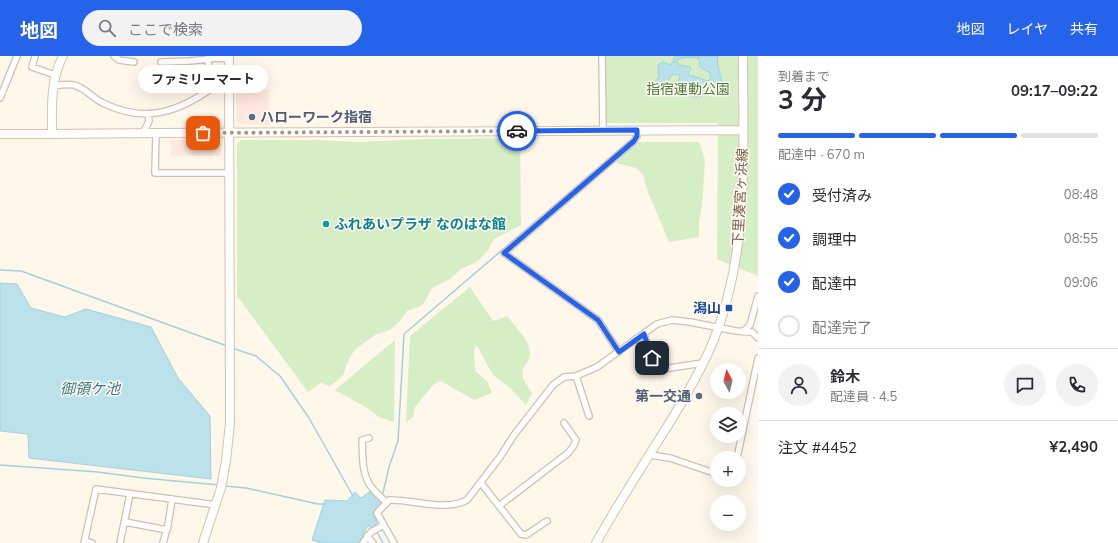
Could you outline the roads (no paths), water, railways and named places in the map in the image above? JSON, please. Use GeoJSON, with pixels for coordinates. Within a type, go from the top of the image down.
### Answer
{"type":"FeatureCollection","features":[{"type":"Feature","properties":{"kind":"street"},"geometry":{"type":"LineString","coordinates":[[0,98],[17,56]]}},
{"type":"Feature","properties":{"kind":"street"},"geometry":{"type":"LineString","coordinates":[[36,56],[32,67],[55,75]]}},
{"type":"Feature","properties":{"kind":"street"},"geometry":{"type":"LineString","coordinates":[[52,134],[53,86],[55,75],[63,56]]}},
{"type":"Feature","properties":{"kind":"street"},"geometry":{"type":"LineString","coordinates":[[114,56],[119,60],[134,62]]}},
{"type":"Feature","properties":{"kind":"street"},"geometry":{"type":"LineString","coordinates":[[602,56],[602,130]]}},
{"type":"Feature","properties":{"kind":"street","name":"下里湊宮ヶ浜線"},"geometry":{"type":"LineString","coordinates":[[596,543],[687,394],[703,363],[718,327],[731,284],[739,244],[742,205],[743,56]]}},
{"type":"Feature","properties":{"kind":"street"},"geometry":{"type":"LineString","coordinates":[[161,62],[190,62],[229,57],[230,423],[221,488],[203,543]]}},
{"type":"Feature","properties":{"kind":"street"},"geometry":{"type":"LineString","coordinates":[[53,86],[76,85],[98,101],[114,109],[148,114],[161,113],[178,108],[196,100],[215,86],[207,59]]}},
{"type":"Feature","properties":{"kind":"street"},"geometry":{"type":"LineString","coordinates":[[143,133],[149,121],[148,114]]}},
{"type":"Feature","properties":{"kind":"street"},"geometry":{"type":"LineString","coordinates":[[619,352],[598,320],[504,253],[634,141],[637,136],[637,130]]}},
{"type":"Feature","properties":{"kind":"street"},"geometry":{"type":"LineString","coordinates":[[0,134],[742,130]]}},
{"type":"Feature","properties":{"kind":"street"},"geometry":{"type":"LineString","coordinates":[[156,133],[155,173],[230,173]]}},
{"type":"Feature","properties":{"kind":"street"},"geometry":{"type":"LineString","coordinates":[[743,332],[750,324],[758,296]]}},
{"type":"Feature","properties":{"kind":"street"},"geometry":{"type":"LineString","coordinates":[[394,543],[383,525],[378,513],[389,500],[422,504],[454,504],[467,500],[552,385],[564,377],[576,376],[597,367],[657,324],[672,320],[743,332],[752,332],[758,338]]}},
{"type":"Feature","properties":{"kind":"street"},"geometry":{"type":"LineString","coordinates":[[644,334],[656,370],[703,363]]}},
{"type":"Feature","properties":{"kind":"street"},"geometry":{"type":"LineString","coordinates":[[738,451],[758,358]]}},
{"type":"Feature","properties":{"kind":"street"},"geometry":{"type":"LineString","coordinates":[[576,376],[589,416]]}},
{"type":"Feature","properties":{"kind":"street"},"geometry":{"type":"LineString","coordinates":[[498,506],[548,470],[573,447],[576,440],[564,423]]}},
{"type":"Feature","properties":{"kind":"street"},"geometry":{"type":"LineString","coordinates":[[369,438],[362,440],[365,475],[373,489],[387,503]]}},
{"type":"Feature","properties":{"kind":"street"},"geometry":{"type":"LineString","coordinates":[[650,455],[670,458],[710,472]]}},
{"type":"Feature","properties":{"kind":"street"},"geometry":{"type":"LineString","coordinates":[[481,483],[521,534],[526,535],[547,521]]}},
{"type":"Feature","properties":{"kind":"street"},"geometry":{"type":"LineString","coordinates":[[92,543],[85,542],[96,489],[216,505]]}},
{"type":"Feature","properties":{"kind":"street"},"geometry":{"type":"LineString","coordinates":[[120,543],[130,494]]}},
{"type":"Feature","properties":{"kind":"street"},"geometry":{"type":"LineString","coordinates":[[163,543],[167,530],[172,499]]}},
{"type":"Feature","properties":{"kind":"street"},"geometry":{"type":"LineString","coordinates":[[125,522],[167,530]]}},
{"type":"Feature","properties":{"kind":"street"},"geometry":{"type":"LineString","coordinates":[[363,543],[369,534],[383,525]]}},
{"type":"Feature","properties":{"kind":"street"},"geometry":{"type":"LineString","coordinates":[[369,534],[373,543]]}},
{"type":"Feature","properties":{"kind":"water"},"geometry":{"type":"Polygon","coordinates":[[[675,56],[718,56],[718,65],[722,81],[712,86],[705,95],[698,97],[693,97],[690,90],[680,86],[678,83],[680,76],[678,74],[671,75],[666,85],[656,82],[659,78],[659,64],[663,62],[671,65],[673,61],[678,62],[679,65],[690,67],[691,69],[688,73],[690,76],[708,81],[711,79],[710,73],[700,67],[699,59],[691,57],[678,60],[673,59],[675,56]]]}},
{"type":"Feature","properties":{"kind":"water","name":"御領ケ池"},"geometry":{"type":"Polygon","coordinates":[[[0,283],[17,284],[31,308],[65,317],[86,309],[151,327],[178,378],[210,416],[211,479],[29,458],[28,434],[0,431],[0,283]]]}},
{"type":"Feature","properties":{"kind":"water"},"geometry":{"type":"Polygon","coordinates":[[[372,490],[382,504],[373,513],[377,523],[371,529],[368,525],[359,543],[321,543],[312,540],[325,500],[347,501],[355,492],[361,498],[372,490]]]}},
{"type":"Feature","properties":{"kind":"waterway"},"geometry":{"type":"LineString","coordinates":[[383,493],[389,467],[398,441],[404,334],[536,221]]}},
{"type":"Feature","properties":{"kind":"waterway"},"geometry":{"type":"LineString","coordinates":[[0,270],[21,271],[227,346]]}},
{"type":"Feature","properties":{"kind":"waterway"},"geometry":{"type":"LineString","coordinates":[[232,348],[256,356],[280,376],[309,418],[353,496]]}},
{"type":"Feature","properties":{"kind":"waterway"},"geometry":{"type":"LineString","coordinates":[[0,465],[98,472],[219,485]]}},
{"type":"Feature","properties":{"kind":"waterway"},"geometry":{"type":"LineString","coordinates":[[225,486],[246,488],[318,504],[325,504]]}},
{"type":"Feature","properties":{"kind":"waterway"},"geometry":{"type":"LineString","coordinates":[[377,532],[383,543]]}},
{"type":"Feature","properties":{"kind":"place","name":"ハローワーク指宿"},"geometry":{"type":"Point","coordinates":[252,117]}},
{"type":"Feature","properties":{"kind":"place","name":"ファミリーマート"},"geometry":{"type":"Point","coordinates":[203,133]}},
{"type":"Feature","properties":{"kind":"place","name":"ふれあいプラザ なのはな館"},"geometry":{"type":"Point","coordinates":[326,224]}},
{"type":"Feature","properties":{"kind":"place","name":"潟山"},"geometry":{"type":"Point","coordinates":[729,308]}},
{"type":"Feature","properties":{"kind":"place","name":"第一交通"},"geometry":{"type":"Point","coordinates":[699,396]}},
{"type":"Feature","properties":{"kind":"park label","name":"指宿運動公園"},"geometry":{"type":"Point","coordinates":[688,89]}}]}
